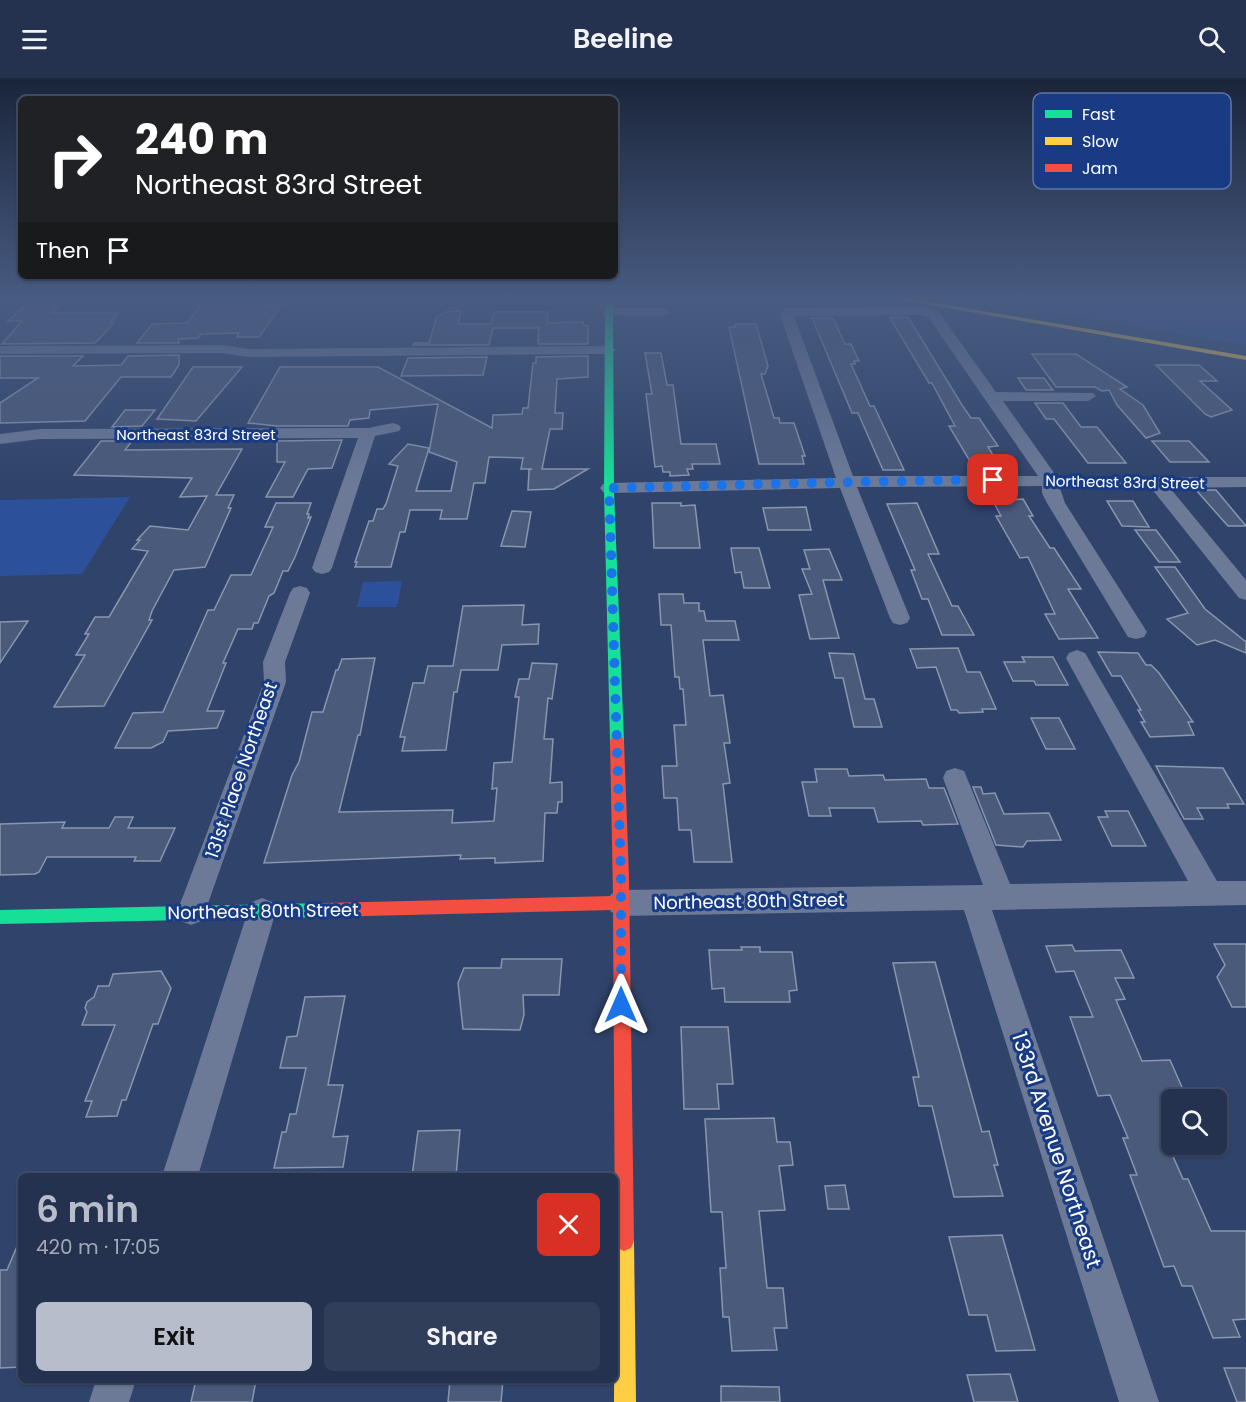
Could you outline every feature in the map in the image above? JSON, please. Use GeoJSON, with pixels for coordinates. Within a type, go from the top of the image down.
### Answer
{"type":"FeatureCollection","features":[{"type":"Feature","properties":{"kind":"main road"},"geometry":{"type":"LineString","coordinates":[[609,362],[609,488],[621,903],[625,1402]]}},
{"type":"Feature","properties":{"kind":"main road","name":"Northeast 80th Street"},"geometry":{"type":"LineString","coordinates":[[0,917],[621,903]]}},
{"type":"Feature","properties":{"kind":"street"},"geometry":{"type":"LineString","coordinates":[[804,362],[847,483],[900,618]]}},
{"type":"Feature","properties":{"kind":"street"},"geometry":{"type":"LineString","coordinates":[[966,362],[1052,481],[1051,493],[1056,503],[1136,632]]}},
{"type":"Feature","properties":{"kind":"street"},"geometry":{"type":"LineString","coordinates":[[991,397],[1088,396]]}},
{"type":"Feature","properties":{"kind":"street","name":"Northeast 83rd Street"},"geometry":{"type":"LineString","coordinates":[[0,439],[40,434],[368,433],[393,428]]}},
{"type":"Feature","properties":{"kind":"street"},"geometry":{"type":"LineString","coordinates":[[322,568],[368,433]]}},
{"type":"Feature","properties":{"kind":"street","name":"Northeast 83rd Street"},"geometry":{"type":"LineString","coordinates":[[609,488],[862,481],[1052,481],[1074,484],[1246,482]]}},
{"type":"Feature","properties":{"kind":"street"},"geometry":{"type":"LineString","coordinates":[[1156,483],[1246,593]]}},
{"type":"Feature","properties":{"kind":"street","name":"131st Place Northeast"},"geometry":{"type":"LineString","coordinates":[[191,912],[274,682],[274,662],[300,593]]}},
{"type":"Feature","properties":{"kind":"street"},"geometry":{"type":"LineString","coordinates":[[1077,658],[1210,894]]}},
{"type":"Feature","properties":{"kind":"street","name":"133rd Avenue Northeast"},"geometry":{"type":"LineString","coordinates":[[955,778],[987,897],[1139,1402]]}},
{"type":"Feature","properties":{"kind":"street","name":"Northeast 80th Street"},"geometry":{"type":"LineString","coordinates":[[621,903],[1246,893]]}},
{"type":"Feature","properties":{"kind":"street"},"geometry":{"type":"LineString","coordinates":[[181,1173],[262,910]]}},
{"type":"Feature","properties":{"kind":"street"},"geometry":{"type":"LineString","coordinates":[[109,1402],[115,1383]]}},
{"type":"Feature","properties":{"kind":"shaded area"},"geometry":{"type":"Polygon","coordinates":[[[130,497],[82,574],[0,576],[0,500],[130,497]]]}},
{"type":"Feature","properties":{"kind":"shaded area"},"geometry":{"type":"Polygon","coordinates":[[[402,581],[397,607],[357,607],[363,582],[402,581]]]}},
{"type":"Feature","properties":{"kind":"building"},"geometry":{"type":"Polygon","coordinates":[[[0,362],[77,362],[73,366],[121,365],[123,362],[179,362],[171,377],[121,377],[85,421],[0,423],[0,403],[38,378],[0,378],[0,362]]]}},
{"type":"Feature","properties":{"kind":"building"},"geometry":{"type":"Polygon","coordinates":[[[407,362],[486,362],[483,375],[401,376],[407,362]]]}},
{"type":"Feature","properties":{"kind":"building"},"geometry":{"type":"Polygon","coordinates":[[[588,362],[588,377],[557,379],[555,413],[563,413],[562,429],[550,429],[542,469],[588,469],[554,489],[528,490],[529,470],[532,469],[521,469],[523,458],[489,457],[485,483],[474,483],[467,519],[440,519],[442,510],[410,510],[405,532],[400,532],[391,567],[355,567],[369,521],[373,521],[377,509],[383,509],[386,504],[398,466],[389,464],[408,444],[429,448],[416,491],[451,491],[457,462],[429,452],[438,404],[370,410],[369,418],[350,420],[348,426],[277,426],[248,423],[280,367],[378,367],[492,428],[493,415],[522,414],[523,408],[528,408],[533,363],[588,362]]]}},
{"type":"Feature","properties":{"kind":"building"},"geometry":{"type":"Polygon","coordinates":[[[647,362],[663,362],[667,385],[673,385],[681,444],[716,444],[720,464],[692,464],[693,469],[687,469],[689,475],[670,476],[670,472],[663,472],[662,466],[655,467],[646,394],[652,394],[647,362]]]}},
{"type":"Feature","properties":{"kind":"building"},"geometry":{"type":"Polygon","coordinates":[[[737,362],[767,362],[768,366],[765,374],[761,374],[774,418],[779,418],[780,423],[794,423],[805,456],[802,456],[804,464],[759,464],[737,362]]]}},
{"type":"Feature","properties":{"kind":"building"},"geometry":{"type":"Polygon","coordinates":[[[830,362],[854,362],[855,364],[851,364],[870,406],[874,406],[904,470],[883,470],[858,413],[852,413],[830,362]]]}},
{"type":"Feature","properties":{"kind":"building"},"geometry":{"type":"Polygon","coordinates":[[[916,362],[935,362],[971,418],[979,418],[998,446],[988,447],[1001,468],[974,468],[949,426],[955,426],[932,383],[929,383],[916,362]]]}},
{"type":"Feature","properties":{"kind":"building"},"geometry":{"type":"Polygon","coordinates":[[[1038,362],[1088,362],[1127,387],[1120,389],[1143,405],[1160,433],[1146,438],[1117,405],[1109,390],[1102,391],[1095,387],[1056,387],[1038,362]]]}},
{"type":"Feature","properties":{"kind":"building"},"geometry":{"type":"Polygon","coordinates":[[[1156,365],[1199,365],[1217,381],[1200,381],[1232,410],[1211,417],[1205,414],[1156,365]]]}},
{"type":"Feature","properties":{"kind":"building"},"geometry":{"type":"Polygon","coordinates":[[[193,367],[242,367],[196,421],[157,419],[193,367]]]}},
{"type":"Feature","properties":{"kind":"building"},"geometry":{"type":"Polygon","coordinates":[[[1018,378],[1044,378],[1053,390],[1026,390],[1018,378]]]}},
{"type":"Feature","properties":{"kind":"building"},"geometry":{"type":"Polygon","coordinates":[[[1035,403],[1063,403],[1081,427],[1097,427],[1126,463],[1088,463],[1054,419],[1046,419],[1035,403]]]}},
{"type":"Feature","properties":{"kind":"building"},"geometry":{"type":"Polygon","coordinates":[[[125,410],[155,410],[142,426],[112,427],[125,410]]]}},
{"type":"Feature","properties":{"kind":"building"},"geometry":{"type":"Polygon","coordinates":[[[342,440],[332,468],[308,469],[293,497],[266,497],[285,462],[277,462],[277,441],[342,440]]]}},
{"type":"Feature","properties":{"kind":"building"},"geometry":{"type":"Polygon","coordinates":[[[101,441],[132,441],[125,450],[242,449],[216,495],[234,495],[228,508],[231,508],[205,567],[174,570],[152,611],[149,620],[152,620],[104,706],[54,707],[85,655],[76,655],[89,634],[85,634],[95,617],[109,617],[148,551],[132,549],[140,540],[137,540],[150,526],[188,530],[207,496],[180,497],[192,478],[74,475],[101,441]]]}},
{"type":"Feature","properties":{"kind":"building"},"geometry":{"type":"Polygon","coordinates":[[[1152,441],[1189,441],[1209,462],[1170,462],[1152,441]]]}},
{"type":"Feature","properties":{"kind":"building"},"geometry":{"type":"Polygon","coordinates":[[[1196,490],[1216,490],[1246,526],[1228,526],[1196,490]]]}},
{"type":"Feature","properties":{"kind":"building"},"geometry":{"type":"Polygon","coordinates":[[[1023,499],[1033,516],[1029,516],[1081,589],[1068,589],[1098,638],[1059,639],[1045,614],[1055,614],[1028,557],[1020,558],[996,516],[1001,516],[993,501],[1023,499]]]}},
{"type":"Feature","properties":{"kind":"building"},"geometry":{"type":"Polygon","coordinates":[[[1107,501],[1133,501],[1149,527],[1122,526],[1107,501]]]}},
{"type":"Feature","properties":{"kind":"building"},"geometry":{"type":"Polygon","coordinates":[[[276,503],[311,503],[307,514],[309,514],[308,518],[311,517],[288,571],[283,571],[258,623],[254,623],[252,629],[238,629],[223,663],[226,663],[207,711],[224,711],[217,728],[168,731],[163,742],[151,748],[115,748],[133,713],[163,712],[208,610],[214,610],[231,575],[251,575],[273,527],[265,527],[276,503]]]}},
{"type":"Feature","properties":{"kind":"building"},"geometry":{"type":"Polygon","coordinates":[[[652,503],[695,505],[700,548],[654,548],[652,503]]]}},
{"type":"Feature","properties":{"kind":"building"},"geometry":{"type":"Polygon","coordinates":[[[917,503],[939,554],[928,554],[952,606],[958,606],[974,635],[942,635],[928,599],[922,599],[911,570],[915,570],[887,504],[917,503]]]}},
{"type":"Feature","properties":{"kind":"building"},"geometry":{"type":"Polygon","coordinates":[[[806,507],[811,530],[768,530],[763,508],[806,507]]]}},
{"type":"Feature","properties":{"kind":"building"},"geometry":{"type":"Polygon","coordinates":[[[512,511],[531,512],[525,547],[501,546],[512,511]]]}},
{"type":"Feature","properties":{"kind":"building"},"geometry":{"type":"Polygon","coordinates":[[[1135,530],[1156,530],[1180,562],[1159,562],[1135,530]]]}},
{"type":"Feature","properties":{"kind":"building"},"geometry":{"type":"Polygon","coordinates":[[[731,548],[759,548],[770,588],[744,588],[741,572],[735,573],[731,548]]]}},
{"type":"Feature","properties":{"kind":"building"},"geometry":{"type":"Polygon","coordinates":[[[829,549],[842,580],[823,580],[839,638],[810,639],[799,595],[812,594],[802,569],[810,569],[804,550],[829,549]]]}},
{"type":"Feature","properties":{"kind":"building"},"geometry":{"type":"Polygon","coordinates":[[[1155,567],[1175,567],[1205,609],[1246,642],[1246,653],[1215,640],[1197,645],[1167,619],[1188,613],[1155,567]]]}},
{"type":"Feature","properties":{"kind":"building"},"geometry":{"type":"Polygon","coordinates":[[[659,594],[683,594],[684,603],[699,603],[699,611],[704,611],[706,621],[735,621],[739,640],[703,640],[710,696],[723,695],[730,743],[724,743],[730,783],[723,784],[732,862],[694,862],[691,830],[679,830],[677,798],[664,798],[662,766],[677,766],[674,725],[686,725],[683,689],[680,689],[679,677],[675,677],[671,625],[661,625],[659,594]]]}},
{"type":"Feature","properties":{"kind":"building"},"geometry":{"type":"Polygon","coordinates":[[[524,605],[522,625],[539,624],[538,644],[502,645],[498,670],[461,670],[457,692],[454,692],[446,750],[402,751],[405,737],[400,737],[413,683],[424,683],[428,666],[453,666],[463,606],[524,605]]]}},
{"type":"Feature","properties":{"kind":"building"},"geometry":{"type":"Polygon","coordinates":[[[28,621],[0,663],[0,622],[28,621]]]}},
{"type":"Feature","properties":{"kind":"building"},"geometry":{"type":"Polygon","coordinates":[[[958,648],[967,672],[980,672],[996,709],[959,713],[957,710],[951,710],[936,667],[917,668],[910,649],[958,648]]]}},
{"type":"Feature","properties":{"kind":"building"},"geometry":{"type":"Polygon","coordinates":[[[1098,652],[1138,653],[1146,665],[1151,665],[1159,673],[1178,700],[1193,722],[1188,722],[1194,735],[1150,737],[1141,722],[1145,722],[1138,710],[1141,710],[1121,676],[1112,676],[1098,652]]]}},
{"type":"Feature","properties":{"kind":"building"},"geometry":{"type":"Polygon","coordinates":[[[829,653],[854,654],[865,699],[874,699],[882,727],[854,727],[843,678],[835,678],[829,653]]]}},
{"type":"Feature","properties":{"kind":"building"},"geometry":{"type":"Polygon","coordinates":[[[1022,657],[1053,657],[1068,685],[1036,685],[1034,681],[1013,681],[1004,662],[1025,662],[1022,657]]]}},
{"type":"Feature","properties":{"kind":"building"},"geometry":{"type":"Polygon","coordinates":[[[375,658],[360,735],[358,735],[339,812],[453,810],[452,823],[494,821],[497,788],[492,789],[494,763],[512,762],[519,697],[515,697],[519,679],[529,679],[532,663],[557,664],[552,699],[548,698],[544,739],[553,739],[550,783],[562,782],[562,802],[558,802],[557,813],[545,813],[543,861],[495,863],[495,858],[460,859],[461,855],[264,863],[292,775],[299,762],[312,712],[323,712],[336,670],[342,659],[375,658]]]}},
{"type":"Feature","properties":{"kind":"building"},"geometry":{"type":"Polygon","coordinates":[[[1031,718],[1059,718],[1075,749],[1046,749],[1031,718]]]}},
{"type":"Feature","properties":{"kind":"building"},"geometry":{"type":"Polygon","coordinates":[[[1156,766],[1223,768],[1244,804],[1227,804],[1229,808],[1197,808],[1203,819],[1184,819],[1156,766]]]}},
{"type":"Feature","properties":{"kind":"building"},"geometry":{"type":"Polygon","coordinates":[[[815,769],[847,769],[849,776],[883,775],[885,780],[926,779],[929,788],[944,788],[958,824],[923,825],[921,821],[878,822],[874,808],[829,808],[831,816],[809,816],[802,782],[817,782],[815,769]]]}},
{"type":"Feature","properties":{"kind":"building"},"geometry":{"type":"Polygon","coordinates":[[[973,787],[981,787],[983,794],[995,793],[1004,814],[1049,813],[1061,840],[1027,841],[1023,847],[996,845],[973,787]]]}},
{"type":"Feature","properties":{"kind":"building"},"geometry":{"type":"Polygon","coordinates":[[[1105,811],[1128,811],[1146,846],[1112,846],[1098,817],[1108,817],[1105,811]]]}},
{"type":"Feature","properties":{"kind":"building"},"geometry":{"type":"Polygon","coordinates":[[[115,817],[133,817],[128,828],[175,828],[160,861],[134,861],[136,857],[47,857],[39,872],[35,874],[0,875],[0,824],[65,822],[62,828],[109,828],[115,817]]]}},
{"type":"Feature","properties":{"kind":"building"},"geometry":{"type":"Polygon","coordinates":[[[1214,944],[1246,944],[1246,1007],[1232,1007],[1217,977],[1225,965],[1214,944]]]}},
{"type":"Feature","properties":{"kind":"building"},"geometry":{"type":"Polygon","coordinates":[[[1072,945],[1075,951],[1121,950],[1134,978],[1115,978],[1125,999],[1116,1000],[1142,1061],[1170,1060],[1183,1089],[1161,1089],[1161,1155],[1172,1155],[1183,1179],[1188,1179],[1211,1231],[1246,1231],[1246,1319],[1233,1320],[1240,1337],[1213,1338],[1192,1286],[1182,1286],[1174,1266],[1164,1267],[1130,1175],[1137,1175],[1123,1138],[1128,1138],[1110,1095],[1098,1096],[1070,1017],[1093,1017],[1074,971],[1056,972],[1046,946],[1072,945]]]}},
{"type":"Feature","properties":{"kind":"building"},"geometry":{"type":"Polygon","coordinates":[[[741,947],[760,947],[760,952],[792,952],[797,990],[789,991],[790,1002],[725,1002],[724,988],[712,989],[709,950],[742,950],[741,947]]]}},
{"type":"Feature","properties":{"kind":"building"},"geometry":{"type":"Polygon","coordinates":[[[502,959],[562,959],[559,995],[523,995],[524,1015],[520,1030],[463,1029],[458,983],[464,968],[501,968],[502,959]]]}},
{"type":"Feature","properties":{"kind":"building"},"geometry":{"type":"Polygon","coordinates":[[[935,962],[982,1132],[989,1131],[998,1165],[994,1165],[1003,1196],[954,1197],[932,1106],[919,1106],[913,1077],[919,1077],[893,963],[935,962]]]}},
{"type":"Feature","properties":{"kind":"building"},"geometry":{"type":"Polygon","coordinates":[[[161,971],[171,988],[158,1024],[153,1024],[126,1100],[122,1100],[117,1116],[86,1117],[92,1101],[85,1101],[115,1025],[82,1025],[87,1012],[85,1008],[87,1002],[94,997],[98,986],[109,986],[113,974],[161,971]]]}},
{"type":"Feature","properties":{"kind":"building"},"geometry":{"type":"Polygon","coordinates":[[[345,996],[328,1085],[343,1085],[333,1137],[348,1136],[343,1167],[274,1168],[282,1132],[286,1132],[290,1114],[296,1114],[306,1068],[280,1068],[287,1037],[297,1036],[305,997],[345,996]]]}},
{"type":"Feature","properties":{"kind":"building"},"geometry":{"type":"Polygon","coordinates":[[[681,1027],[728,1027],[733,1084],[717,1084],[719,1109],[684,1109],[681,1027]]]}},
{"type":"Feature","properties":{"kind":"building"},"geometry":{"type":"Polygon","coordinates":[[[774,1118],[777,1142],[790,1142],[793,1165],[779,1166],[785,1210],[759,1211],[767,1288],[783,1288],[787,1328],[774,1328],[777,1350],[732,1351],[729,1317],[723,1317],[720,1268],[726,1268],[722,1212],[711,1212],[705,1119],[774,1118]]]}},
{"type":"Feature","properties":{"kind":"building"},"geometry":{"type":"Polygon","coordinates":[[[460,1130],[456,1173],[412,1173],[418,1131],[460,1130]]]}},
{"type":"Feature","properties":{"kind":"building"},"geometry":{"type":"Polygon","coordinates":[[[845,1185],[849,1209],[828,1209],[825,1186],[845,1185]]]}},
{"type":"Feature","properties":{"kind":"building"},"geometry":{"type":"Polygon","coordinates":[[[1002,1235],[1035,1350],[996,1351],[987,1315],[969,1315],[949,1237],[1002,1235]]]}},
{"type":"Feature","properties":{"kind":"building"},"geometry":{"type":"Polygon","coordinates":[[[18,1244],[18,1367],[0,1368],[0,1270],[7,1270],[18,1244]]]}},
{"type":"Feature","properties":{"kind":"building"},"geometry":{"type":"Polygon","coordinates":[[[1224,1368],[1246,1368],[1246,1402],[1237,1402],[1224,1368]]]}},
{"type":"Feature","properties":{"kind":"building"},"geometry":{"type":"Polygon","coordinates":[[[1010,1374],[1018,1402],[974,1402],[967,1375],[1010,1374]]]}},
{"type":"Feature","properties":{"kind":"building"},"geometry":{"type":"Polygon","coordinates":[[[195,1383],[255,1383],[252,1402],[191,1402],[195,1383]]]}},
{"type":"Feature","properties":{"kind":"building"},"geometry":{"type":"Polygon","coordinates":[[[450,1383],[503,1383],[501,1402],[448,1402],[450,1383]]]}},
{"type":"Feature","properties":{"kind":"building"},"geometry":{"type":"Polygon","coordinates":[[[721,1386],[779,1387],[780,1402],[721,1402],[721,1386]]]}},
{"type":"Feature","properties":{"kind":"traffic: fast"},"geometry":{"type":"LineString","coordinates":[[609,362],[609,491],[617,741]]}},
{"type":"Feature","properties":{"kind":"traffic: fast"},"geometry":{"type":"LineString","coordinates":[[0,917],[325,910]]}},
{"type":"Feature","properties":{"kind":"traffic: slow"},"geometry":{"type":"LineString","coordinates":[[624,1241],[625,1402]]}},
{"type":"Feature","properties":{"kind":"traffic: jam"},"geometry":{"type":"LineString","coordinates":[[617,741],[621,876],[624,1241]]}},
{"type":"Feature","properties":{"kind":"traffic: jam"},"geometry":{"type":"LineString","coordinates":[[325,910],[621,903]]}},
{"type":"Feature","properties":{"kind":"route"},"geometry":{"type":"LineString","coordinates":[[621,1005],[621,876],[609,488],[993,480]]}}]}
